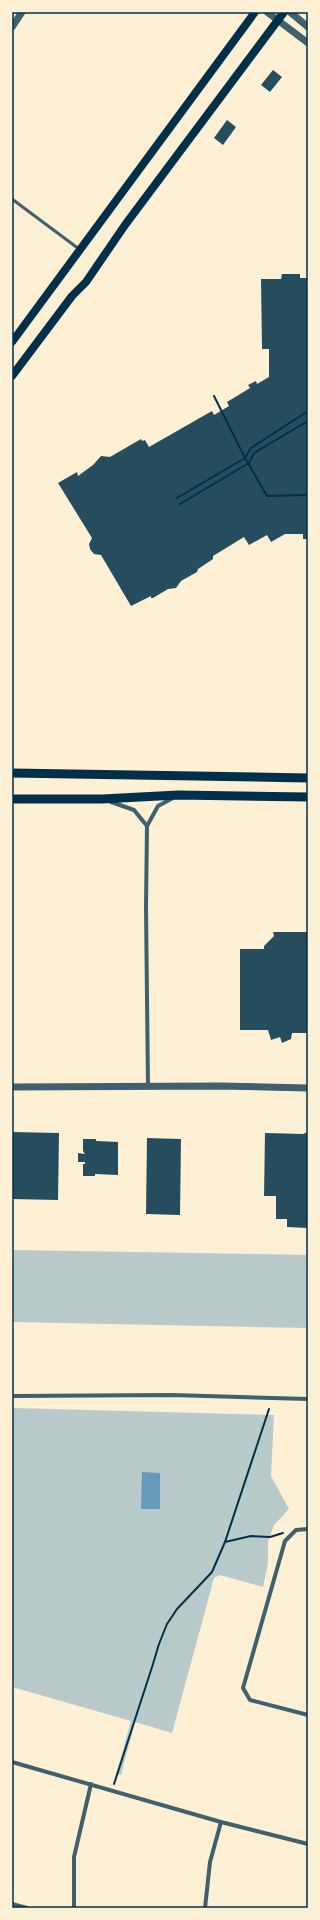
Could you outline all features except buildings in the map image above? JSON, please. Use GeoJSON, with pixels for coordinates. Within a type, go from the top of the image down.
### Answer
{"type":"FeatureCollection","features":[{"type":"Feature","properties":{"kind":"main road"},"geometry":{"type":"LineString","coordinates":[[12,342],[255,12]]}},
{"type":"Feature","properties":{"kind":"main road"},"geometry":{"type":"LineString","coordinates":[[12,376],[72,296],[86,282],[130,219],[284,12]]}},
{"type":"Feature","properties":{"kind":"main road"},"geometry":{"type":"LineString","coordinates":[[12,773],[308,778]]}},
{"type":"Feature","properties":{"kind":"main road"},"geometry":{"type":"LineString","coordinates":[[12,799],[102,799],[178,795],[308,797]]}},
{"type":"Feature","properties":{"kind":"street"},"geometry":{"type":"LineString","coordinates":[[12,27],[22,12]]}},
{"type":"Feature","properties":{"kind":"street"},"geometry":{"type":"LineString","coordinates":[[267,12],[308,43]]}},
{"type":"Feature","properties":{"kind":"street"},"geometry":{"type":"LineString","coordinates":[[290,12],[308,27]]}},
{"type":"Feature","properties":{"kind":"street"},"geometry":{"type":"LineString","coordinates":[[148,1088],[146,907],[148,826],[158,806],[178,795]]}},
{"type":"Feature","properties":{"kind":"street"},"geometry":{"type":"LineString","coordinates":[[102,799],[127,806],[134,810],[148,826]]}},
{"type":"Feature","properties":{"kind":"street"},"geometry":{"type":"LineString","coordinates":[[12,1087],[148,1088],[221,1086],[308,1088]]}},
{"type":"Feature","properties":{"kind":"street"},"geometry":{"type":"LineString","coordinates":[[12,1396],[172,1395],[308,1399]]}},
{"type":"Feature","properties":{"kind":"street"},"geometry":{"type":"LineString","coordinates":[[308,1529],[296,1530],[285,1541],[244,1688],[250,1700],[308,1715]]}},
{"type":"Feature","properties":{"kind":"street"},"geometry":{"type":"LineString","coordinates":[[12,1762],[221,1822],[308,1844]]}},
{"type":"Feature","properties":{"kind":"street"},"geometry":{"type":"LineString","coordinates":[[74,1908],[74,1857],[91,1784]]}},
{"type":"Feature","properties":{"kind":"street"},"geometry":{"type":"LineString","coordinates":[[205,1908],[210,1862],[221,1822]]}},
{"type":"Feature","properties":{"kind":"street"},"geometry":{"type":"LineString","coordinates":[[12,1904],[27,1908]]}},
{"type":"Feature","properties":{"kind":"lane"},"geometry":{"type":"LineString","coordinates":[[12,199],[80,250]]}},
{"type":"Feature","properties":{"kind":"path"},"geometry":{"type":"LineString","coordinates":[[214,396],[245,458],[267,496],[308,494]]}},
{"type":"Feature","properties":{"kind":"path"},"geometry":{"type":"LineString","coordinates":[[177,498],[245,458],[251,448],[308,411]]}},
{"type":"Feature","properties":{"kind":"path"},"geometry":{"type":"LineString","coordinates":[[180,504],[249,463],[254,453],[308,421]]}},
{"type":"Feature","properties":{"kind":"path"},"geometry":{"type":"LineString","coordinates":[[112,1790],[159,1644],[167,1624],[178,1609],[212,1572],[225,1542],[269,1409]]}},
{"type":"Feature","properties":{"kind":"path"},"geometry":{"type":"LineString","coordinates":[[225,1542],[251,1536],[270,1536],[296,1530]]}},
{"type":"Feature","properties":{"kind":"shaded area"},"geometry":{"type":"Polygon","coordinates":[[[12,1250],[308,1255],[308,1328],[12,1322],[12,1250]]]}},
{"type":"Feature","properties":{"kind":"shaded area"},"geometry":{"type":"Polygon","coordinates":[[[12,1408],[274,1415],[271,1476],[289,1509],[274,1525],[268,1541],[268,1563],[263,1587],[220,1575],[214,1578],[172,1733],[135,1722],[121,1775],[116,1774],[131,1721],[12,1687],[12,1408]]]}},
{"type":"Feature","properties":{"kind":"water"},"geometry":{"type":"Polygon","coordinates":[[[142,1472],[160,1473],[160,1509],[141,1509],[142,1472]]]}}]}
